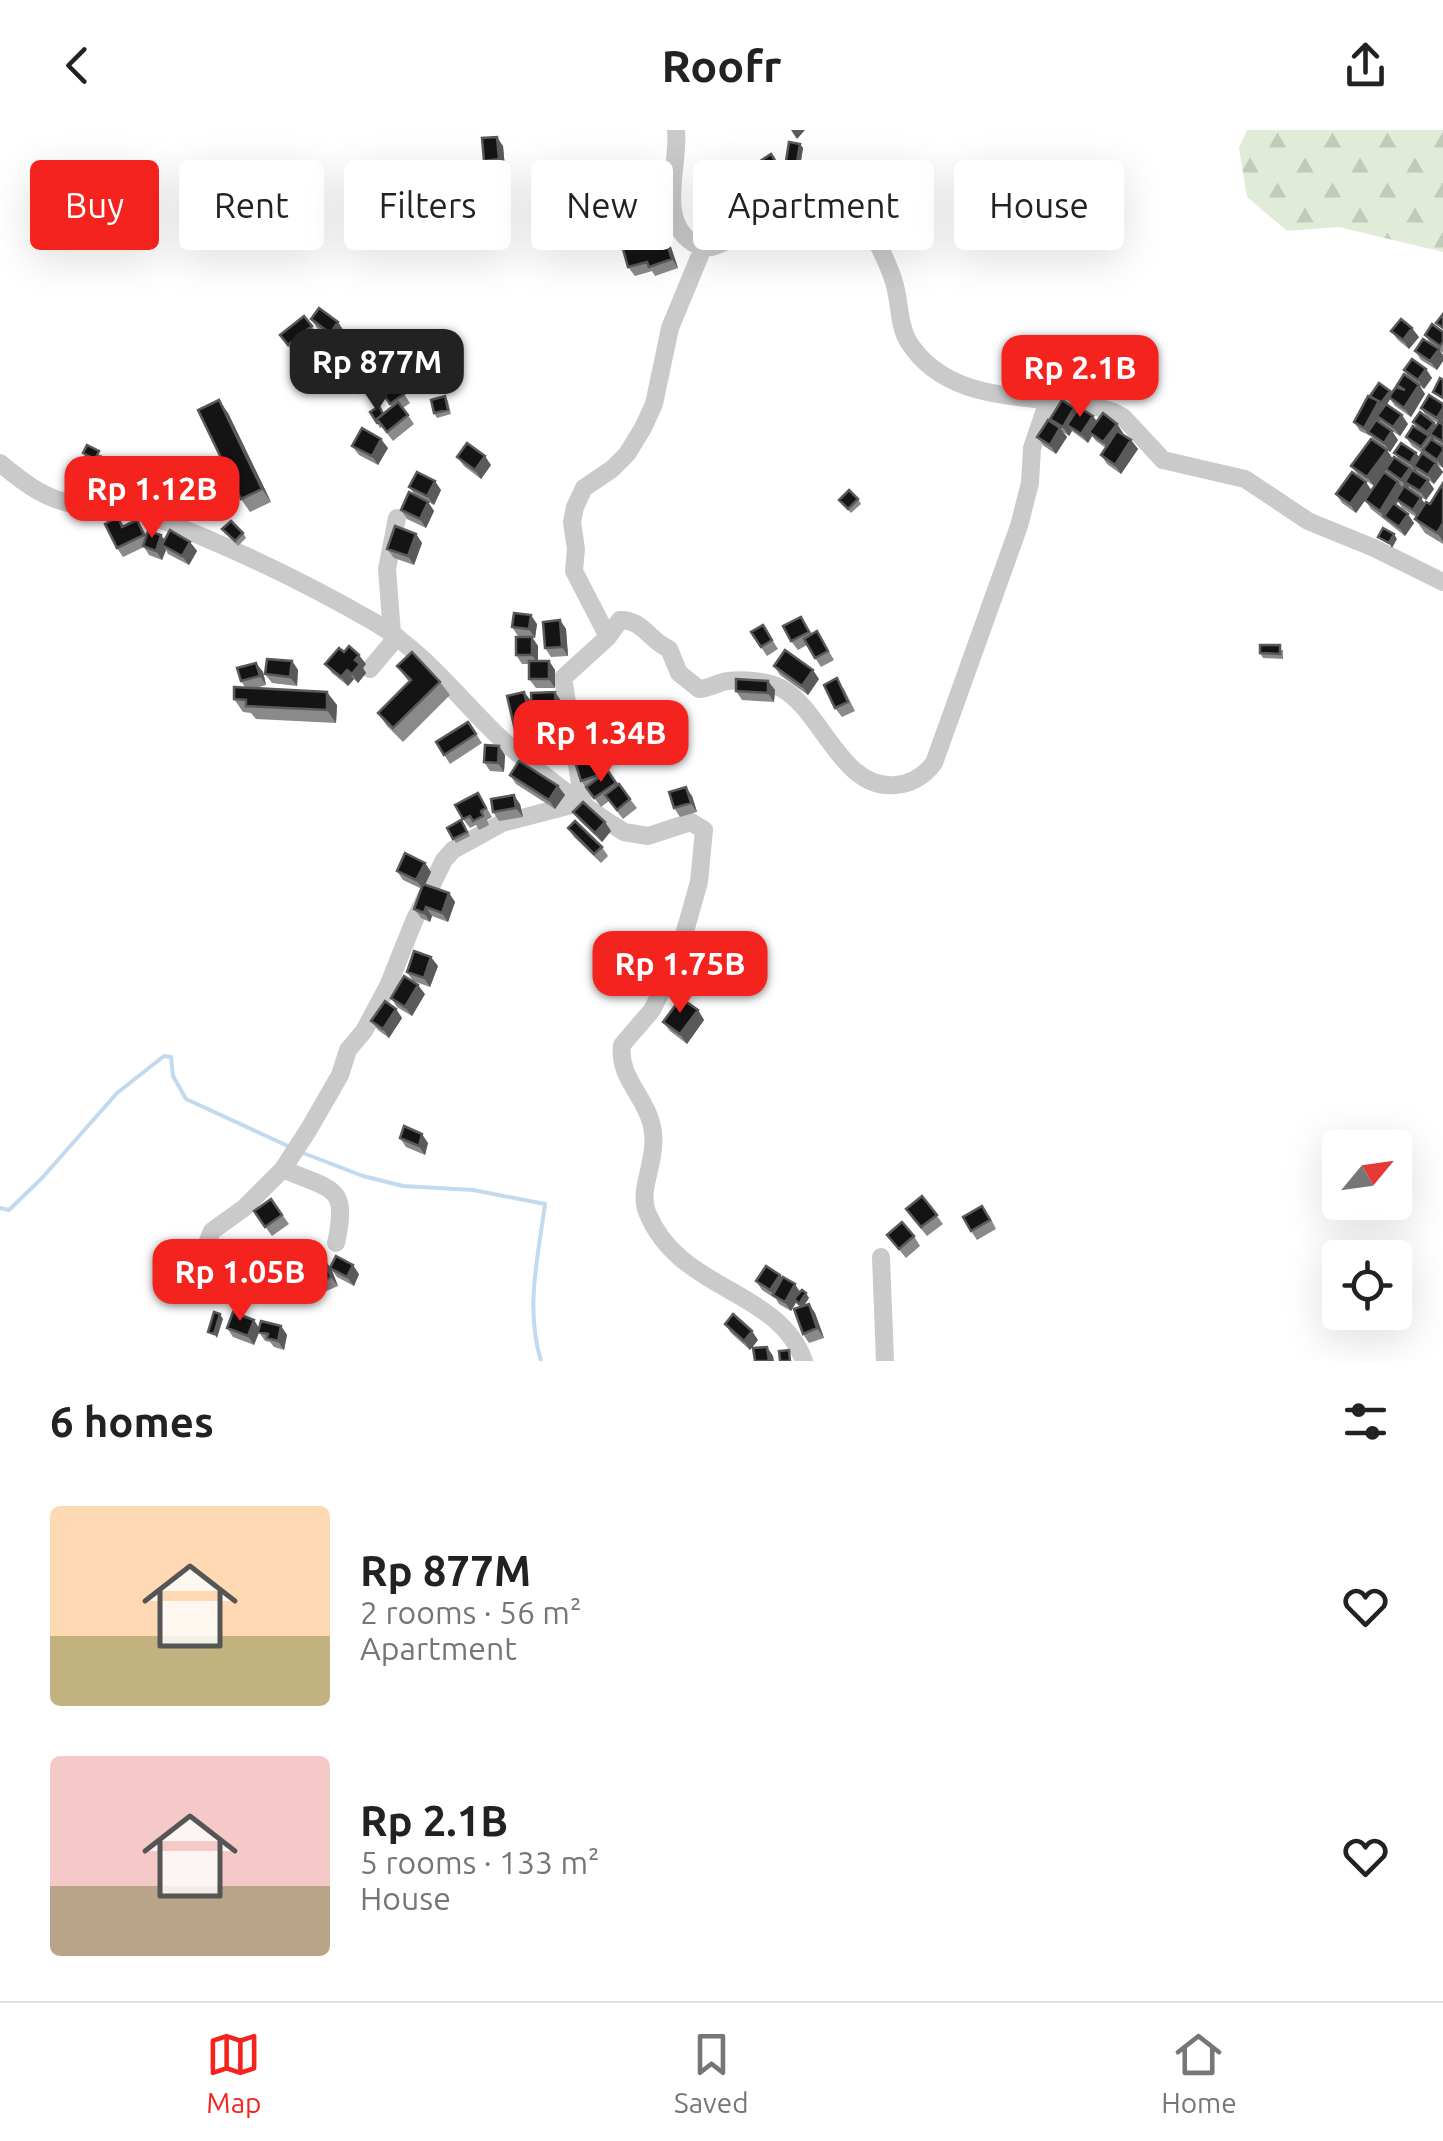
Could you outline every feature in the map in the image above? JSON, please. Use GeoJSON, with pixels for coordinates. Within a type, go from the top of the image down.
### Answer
{"type":"FeatureCollection","features":[{"type":"Feature","properties":{"kind":"street"},"geometry":{"type":"LineString","coordinates":[[676,130],[674,214],[684,236],[693,242]]}},
{"type":"Feature","properties":{"kind":"street"},"geometry":{"type":"LineString","coordinates":[[608,637],[574,571],[575,507],[584,488],[620,461],[643,428],[654,404],[670,328],[702,250]]}},
{"type":"Feature","properties":{"kind":"street"},"geometry":{"type":"LineString","coordinates":[[880,250],[894,282],[903,331],[919,354],[947,376],[975,389],[1114,412],[1163,460],[1245,479],[1308,521],[1443,582]]}},
{"type":"Feature","properties":{"kind":"street"},"geometry":{"type":"LineString","coordinates":[[583,802],[562,678],[608,637],[623,618],[639,624],[654,642],[669,649],[679,673],[699,689],[728,681],[770,683],[795,697],[830,745],[873,784],[912,782],[926,773],[934,763],[1019,526],[1030,483],[1032,448],[1048,401]]}},
{"type":"Feature","properties":{"kind":"street"},"geometry":{"type":"LineString","coordinates":[[0,463],[48,498],[78,505],[125,507],[271,566],[394,635],[407,643],[498,736],[624,832],[642,836],[691,822],[704,830],[702,857],[676,963],[652,1010],[622,1045],[623,1070],[647,1113],[654,1140],[655,1154],[644,1200],[646,1210],[686,1264],[773,1315],[797,1341],[804,1361]]}},
{"type":"Feature","properties":{"kind":"street"},"geometry":{"type":"LineString","coordinates":[[370,669],[394,635],[387,570],[398,518]]}},
{"type":"Feature","properties":{"kind":"street"},"geometry":{"type":"LineString","coordinates":[[187,1292],[212,1231],[244,1208],[283,1169],[340,1075],[348,1050],[364,1031],[388,986],[419,908],[444,860],[453,850],[502,824],[583,802]]}},
{"type":"Feature","properties":{"kind":"street"},"geometry":{"type":"LineString","coordinates":[[283,1169],[337,1196],[343,1208],[336,1244]]}},
{"type":"Feature","properties":{"kind":"street"},"geometry":{"type":"LineString","coordinates":[[882,1257],[884,1361]]}},
{"type":"Feature","properties":{"kind":"green space"},"geometry":{"type":"Polygon","coordinates":[[[1247,130],[1443,130],[1443,252],[1339,227],[1287,231],[1247,197],[1239,148],[1247,130]]]}},
{"type":"Feature","properties":{"kind":"building"},"geometry":{"type":"Polygon","coordinates":[[[497,137],[499,159],[484,160],[482,138],[497,137]]]}},
{"type":"Feature","properties":{"kind":"building"},"geometry":{"type":"Polygon","coordinates":[[[789,142],[800,144],[797,160],[786,160],[789,142]]]}},
{"type":"Feature","properties":{"kind":"building"},"geometry":{"type":"Polygon","coordinates":[[[623,250],[669,250],[672,259],[649,267],[647,262],[628,267],[623,250]]]}},
{"type":"Feature","properties":{"kind":"building"},"geometry":{"type":"Polygon","coordinates":[[[319,308],[338,322],[330,333],[311,319],[319,308]]]}},
{"type":"Feature","properties":{"kind":"building"},"geometry":{"type":"Polygon","coordinates":[[[304,316],[312,326],[288,345],[280,335],[304,316]]]}},
{"type":"Feature","properties":{"kind":"building"},"geometry":{"type":"Polygon","coordinates":[[[1401,319],[1412,328],[1403,340],[1391,331],[1401,319]]]}},
{"type":"Feature","properties":{"kind":"building"},"geometry":{"type":"Polygon","coordinates":[[[1432,324],[1443,332],[1440,346],[1425,335],[1432,324]]]}},
{"type":"Feature","properties":{"kind":"building"},"geometry":{"type":"Polygon","coordinates":[[[311,334],[330,358],[316,369],[297,345],[311,334]]]}},
{"type":"Feature","properties":{"kind":"building"},"geometry":{"type":"Polygon","coordinates":[[[1423,339],[1439,349],[1430,361],[1415,351],[1423,339]]]}},
{"type":"Feature","properties":{"kind":"building"},"geometry":{"type":"Polygon","coordinates":[[[1043,355],[1047,363],[1034,366],[1031,360],[1043,355]]]}},
{"type":"Feature","properties":{"kind":"building"},"geometry":{"type":"Polygon","coordinates":[[[1412,359],[1426,369],[1418,380],[1404,370],[1412,359]]]}},
{"type":"Feature","properties":{"kind":"building"},"geometry":{"type":"Polygon","coordinates":[[[1071,363],[1075,373],[1062,378],[1058,369],[1071,363]]]}},
{"type":"Feature","properties":{"kind":"building"},"geometry":{"type":"Polygon","coordinates":[[[1038,365],[1041,383],[1024,385],[1021,367],[1038,365]]]}},
{"type":"Feature","properties":{"kind":"building"},"geometry":{"type":"Polygon","coordinates":[[[1056,369],[1059,380],[1048,382],[1045,371],[1056,369]]]}},
{"type":"Feature","properties":{"kind":"building"},"geometry":{"type":"Polygon","coordinates":[[[1404,374],[1419,385],[1404,408],[1389,397],[1396,387],[1405,390],[1397,385],[1404,374]]]}},
{"type":"Feature","properties":{"kind":"building"},"geometry":{"type":"Polygon","coordinates":[[[1440,378],[1443,380],[1443,398],[1433,392],[1440,378]]]}},
{"type":"Feature","properties":{"kind":"building"},"geometry":{"type":"Polygon","coordinates":[[[396,382],[404,394],[390,404],[381,391],[396,382]]]}},
{"type":"Feature","properties":{"kind":"building"},"geometry":{"type":"Polygon","coordinates":[[[1379,383],[1390,391],[1381,403],[1370,396],[1379,383]]]}},
{"type":"Feature","properties":{"kind":"building"},"geometry":{"type":"Polygon","coordinates":[[[1429,395],[1443,404],[1437,418],[1421,408],[1429,395]]]}},
{"type":"Feature","properties":{"kind":"building"},"geometry":{"type":"Polygon","coordinates":[[[445,396],[448,410],[434,413],[431,400],[445,396]]]}},
{"type":"Feature","properties":{"kind":"building"},"geometry":{"type":"Polygon","coordinates":[[[1368,396],[1379,401],[1364,428],[1354,422],[1368,396]]]}},
{"type":"Feature","properties":{"kind":"building"},"geometry":{"type":"Polygon","coordinates":[[[219,400],[262,489],[241,499],[198,410],[219,400]]]}},
{"type":"Feature","properties":{"kind":"building"},"geometry":{"type":"Polygon","coordinates":[[[1062,400],[1074,408],[1063,427],[1050,419],[1062,400]]]}},
{"type":"Feature","properties":{"kind":"building"},"geometry":{"type":"Polygon","coordinates":[[[398,402],[408,415],[387,432],[377,419],[398,402]]]}},
{"type":"Feature","properties":{"kind":"building"},"geometry":{"type":"Polygon","coordinates":[[[1386,404],[1402,415],[1393,427],[1377,416],[1386,404]]]}},
{"type":"Feature","properties":{"kind":"building"},"geometry":{"type":"Polygon","coordinates":[[[379,406],[383,414],[377,423],[370,412],[379,406]]]}},
{"type":"Feature","properties":{"kind":"building"},"geometry":{"type":"Polygon","coordinates":[[[1079,407],[1093,416],[1081,434],[1067,425],[1079,407]]]}},
{"type":"Feature","properties":{"kind":"building"},"geometry":{"type":"Polygon","coordinates":[[[1420,412],[1434,423],[1427,432],[1413,422],[1420,412]]]}},
{"type":"Feature","properties":{"kind":"building"},"geometry":{"type":"Polygon","coordinates":[[[1103,413],[1117,424],[1103,442],[1089,432],[1103,413]]]}},
{"type":"Feature","properties":{"kind":"building"},"geometry":{"type":"Polygon","coordinates":[[[1048,420],[1060,428],[1050,445],[1037,437],[1048,420]]]}},
{"type":"Feature","properties":{"kind":"building"},"geometry":{"type":"Polygon","coordinates":[[[1376,420],[1392,431],[1384,443],[1368,432],[1376,420]]]}},
{"type":"Feature","properties":{"kind":"building"},"geometry":{"type":"Polygon","coordinates":[[[1439,422],[1443,425],[1443,442],[1430,434],[1439,422]]]}},
{"type":"Feature","properties":{"kind":"building"},"geometry":{"type":"Polygon","coordinates":[[[1413,426],[1429,436],[1421,447],[1406,437],[1413,426]]]}},
{"type":"Feature","properties":{"kind":"building"},"geometry":{"type":"Polygon","coordinates":[[[362,428],[381,439],[372,456],[352,446],[362,428]]]}},
{"type":"Feature","properties":{"kind":"building"},"geometry":{"type":"Polygon","coordinates":[[[1117,431],[1131,440],[1115,465],[1101,455],[1117,431]]]}},
{"type":"Feature","properties":{"kind":"building"},"geometry":{"type":"Polygon","coordinates":[[[1371,439],[1387,450],[1367,477],[1351,466],[1371,439]]]}},
{"type":"Feature","properties":{"kind":"building"},"geometry":{"type":"Polygon","coordinates":[[[1431,439],[1443,447],[1437,460],[1423,450],[1431,439]]]}},
{"type":"Feature","properties":{"kind":"building"},"geometry":{"type":"Polygon","coordinates":[[[467,443],[485,456],[475,470],[457,457],[467,443]]]}},
{"type":"Feature","properties":{"kind":"building"},"geometry":{"type":"Polygon","coordinates":[[[1401,443],[1416,453],[1410,463],[1394,453],[1401,443]]]}},
{"type":"Feature","properties":{"kind":"building"},"geometry":{"type":"Polygon","coordinates":[[[87,445],[99,451],[95,459],[83,453],[87,445]]]}},
{"type":"Feature","properties":{"kind":"building"},"geometry":{"type":"Polygon","coordinates":[[[1422,453],[1436,463],[1428,475],[1414,466],[1422,453]]]}},
{"type":"Feature","properties":{"kind":"building"},"geometry":{"type":"Polygon","coordinates":[[[99,457],[117,471],[108,481],[91,467],[99,457]]]}},
{"type":"Feature","properties":{"kind":"building"},"geometry":{"type":"Polygon","coordinates":[[[1394,457],[1410,468],[1401,480],[1386,469],[1394,457]]]}},
{"type":"Feature","properties":{"kind":"building"},"geometry":{"type":"Polygon","coordinates":[[[1412,470],[1428,480],[1420,491],[1405,482],[1412,470]]]}},
{"type":"Feature","properties":{"kind":"building"},"geometry":{"type":"Polygon","coordinates":[[[417,472],[435,481],[427,496],[409,487],[417,472]]]}},
{"type":"Feature","properties":{"kind":"building"},"geometry":{"type":"Polygon","coordinates":[[[1352,472],[1366,482],[1350,504],[1336,494],[1352,472]]]}},
{"type":"Feature","properties":{"kind":"building"},"geometry":{"type":"Polygon","coordinates":[[[1384,472],[1398,482],[1380,511],[1365,500],[1384,472]]]}},
{"type":"Feature","properties":{"kind":"building"},"geometry":{"type":"Polygon","coordinates":[[[1443,483],[1443,523],[1437,533],[1415,519],[1443,483]]]}},
{"type":"Feature","properties":{"kind":"building"},"geometry":{"type":"Polygon","coordinates":[[[1404,486],[1421,498],[1413,510],[1396,499],[1404,486]]]}},
{"type":"Feature","properties":{"kind":"building"},"geometry":{"type":"Polygon","coordinates":[[[849,490],[858,499],[848,509],[839,500],[849,490]]]}},
{"type":"Feature","properties":{"kind":"building"},"geometry":{"type":"Polygon","coordinates":[[[409,492],[428,502],[420,519],[401,510],[409,492]]]}},
{"type":"Feature","properties":{"kind":"building"},"geometry":{"type":"Polygon","coordinates":[[[1393,503],[1408,514],[1399,527],[1384,516],[1393,503]]]}},
{"type":"Feature","properties":{"kind":"building"},"geometry":{"type":"Polygon","coordinates":[[[118,517],[122,527],[137,520],[144,535],[117,548],[105,524],[118,517]]]}},
{"type":"Feature","properties":{"kind":"building"},"geometry":{"type":"Polygon","coordinates":[[[231,521],[243,533],[235,541],[222,529],[231,521]]]}},
{"type":"Feature","properties":{"kind":"building"},"geometry":{"type":"Polygon","coordinates":[[[395,526],[416,534],[408,556],[387,549],[395,526]]]}},
{"type":"Feature","properties":{"kind":"building"},"geometry":{"type":"Polygon","coordinates":[[[1383,528],[1394,534],[1389,543],[1378,537],[1383,528]]]}},
{"type":"Feature","properties":{"kind":"building"},"geometry":{"type":"Polygon","coordinates":[[[170,530],[190,542],[182,556],[162,545],[170,530]]]}},
{"type":"Feature","properties":{"kind":"building"},"geometry":{"type":"Polygon","coordinates":[[[148,531],[161,535],[156,551],[143,546],[148,531]]]}},
{"type":"Feature","properties":{"kind":"building"},"geometry":{"type":"Polygon","coordinates":[[[514,613],[531,615],[529,629],[512,627],[514,613]]]}},
{"type":"Feature","properties":{"kind":"building"},"geometry":{"type":"Polygon","coordinates":[[[801,617],[809,632],[791,641],[783,626],[801,617]]]}},
{"type":"Feature","properties":{"kind":"building"},"geometry":{"type":"Polygon","coordinates":[[[560,620],[562,647],[545,648],[543,622],[560,620]]]}},
{"type":"Feature","properties":{"kind":"building"},"geometry":{"type":"Polygon","coordinates":[[[763,625],[772,640],[761,647],[751,632],[763,625]]]}},
{"type":"Feature","properties":{"kind":"building"},"geometry":{"type":"Polygon","coordinates":[[[817,631],[828,651],[815,658],[804,639],[817,631]]]}},
{"type":"Feature","properties":{"kind":"building"},"geometry":{"type":"Polygon","coordinates":[[[516,637],[532,637],[532,655],[516,655],[516,637]]]}},
{"type":"Feature","properties":{"kind":"building"},"geometry":{"type":"Polygon","coordinates":[[[1260,645],[1280,645],[1280,654],[1260,653],[1260,645]]]}},
{"type":"Feature","properties":{"kind":"building"},"geometry":{"type":"Polygon","coordinates":[[[349,646],[359,655],[355,660],[360,664],[352,674],[347,670],[341,677],[325,664],[339,648],[344,652],[349,646]]]}},
{"type":"Feature","properties":{"kind":"building"},"geometry":{"type":"Polygon","coordinates":[[[785,650],[813,670],[802,686],[774,666],[785,650]]]}},
{"type":"Feature","properties":{"kind":"building"},"geometry":{"type":"Polygon","coordinates":[[[412,652],[440,682],[393,728],[378,713],[411,680],[397,666],[412,652]]]}},
{"type":"Feature","properties":{"kind":"building"},"geometry":{"type":"Polygon","coordinates":[[[267,659],[292,661],[290,677],[265,674],[267,659]]]}},
{"type":"Feature","properties":{"kind":"building"},"geometry":{"type":"Polygon","coordinates":[[[529,661],[549,661],[549,679],[529,679],[529,661]]]}},
{"type":"Feature","properties":{"kind":"building"},"geometry":{"type":"Polygon","coordinates":[[[256,663],[260,676],[241,681],[237,668],[256,663]]]}},
{"type":"Feature","properties":{"kind":"building"},"geometry":{"type":"Polygon","coordinates":[[[837,678],[848,702],[835,708],[824,685],[837,678]]]}},
{"type":"Feature","properties":{"kind":"building"},"geometry":{"type":"Polygon","coordinates":[[[736,679],[768,681],[768,693],[736,691],[736,679]]]}},
{"type":"Feature","properties":{"kind":"building"},"geometry":{"type":"Polygon","coordinates":[[[234,687],[327,692],[327,710],[246,706],[246,700],[234,699],[234,687]]]}},
{"type":"Feature","properties":{"kind":"building"},"geometry":{"type":"Polygon","coordinates":[[[524,692],[533,730],[516,734],[507,696],[524,692]]]}},
{"type":"Feature","properties":{"kind":"building"},"geometry":{"type":"Polygon","coordinates":[[[555,692],[556,709],[532,710],[531,693],[555,692]]]}},
{"type":"Feature","properties":{"kind":"building"},"geometry":{"type":"Polygon","coordinates":[[[579,720],[581,732],[571,733],[570,721],[579,720]]]}},
{"type":"Feature","properties":{"kind":"building"},"geometry":{"type":"Polygon","coordinates":[[[468,722],[476,734],[444,755],[436,742],[468,722]]]}},
{"type":"Feature","properties":{"kind":"building"},"geometry":{"type":"Polygon","coordinates":[[[542,724],[560,724],[559,751],[541,750],[542,724]]]}},
{"type":"Feature","properties":{"kind":"building"},"geometry":{"type":"Polygon","coordinates":[[[597,731],[599,752],[579,754],[576,734],[597,731]]]}},
{"type":"Feature","properties":{"kind":"building"},"geometry":{"type":"Polygon","coordinates":[[[485,745],[499,746],[498,763],[484,762],[485,745]]]}},
{"type":"Feature","properties":{"kind":"building"},"geometry":{"type":"Polygon","coordinates":[[[597,758],[602,774],[581,781],[576,765],[597,758]]]}},
{"type":"Feature","properties":{"kind":"building"},"geometry":{"type":"Polygon","coordinates":[[[519,761],[558,786],[549,800],[510,775],[519,761]]]}},
{"type":"Feature","properties":{"kind":"building"},"geometry":{"type":"Polygon","coordinates":[[[608,771],[616,783],[594,798],[586,787],[608,771]]]}},
{"type":"Feature","properties":{"kind":"building"},"geometry":{"type":"Polygon","coordinates":[[[619,784],[630,799],[617,810],[605,795],[619,784]]]}},
{"type":"Feature","properties":{"kind":"building"},"geometry":{"type":"Polygon","coordinates":[[[686,787],[691,803],[674,808],[669,792],[686,787]]]}},
{"type":"Feature","properties":{"kind":"building"},"geometry":{"type":"Polygon","coordinates":[[[478,793],[486,808],[481,811],[483,816],[473,821],[470,816],[463,819],[455,805],[478,793]]]}},
{"type":"Feature","properties":{"kind":"building"},"geometry":{"type":"Polygon","coordinates":[[[514,795],[516,808],[493,812],[491,799],[514,795]]]}},
{"type":"Feature","properties":{"kind":"building"},"geometry":{"type":"Polygon","coordinates":[[[583,802],[605,822],[595,833],[573,812],[583,802]]]}},
{"type":"Feature","properties":{"kind":"building"},"geometry":{"type":"Polygon","coordinates":[[[461,820],[467,832],[453,839],[447,828],[461,820]]]}},
{"type":"Feature","properties":{"kind":"building"},"geometry":{"type":"Polygon","coordinates":[[[575,821],[602,847],[594,854],[568,828],[575,821]]]}},
{"type":"Feature","properties":{"kind":"building"},"geometry":{"type":"Polygon","coordinates":[[[405,853],[425,863],[416,880],[397,871],[405,853]]]}},
{"type":"Feature","properties":{"kind":"building"},"geometry":{"type":"Polygon","coordinates":[[[423,884],[449,893],[442,913],[426,907],[424,913],[414,909],[423,884]]]}},
{"type":"Feature","properties":{"kind":"building"},"geometry":{"type":"Polygon","coordinates":[[[414,951],[431,957],[424,978],[407,972],[414,951]]]}},
{"type":"Feature","properties":{"kind":"building"},"geometry":{"type":"Polygon","coordinates":[[[404,976],[418,985],[405,1007],[391,998],[404,976]]]}},
{"type":"Feature","properties":{"kind":"building"},"geometry":{"type":"Polygon","coordinates":[[[681,998],[698,1010],[680,1034],[663,1022],[681,998]]]}},
{"type":"Feature","properties":{"kind":"building"},"geometry":{"type":"Polygon","coordinates":[[[385,1001],[396,1009],[383,1029],[371,1021],[385,1001]]]}},
{"type":"Feature","properties":{"kind":"building"},"geometry":{"type":"Polygon","coordinates":[[[404,1126],[422,1134],[419,1146],[400,1138],[404,1126]]]}},
{"type":"Feature","properties":{"kind":"building"},"geometry":{"type":"Polygon","coordinates":[[[922,1196],[937,1215],[921,1227],[906,1209],[922,1196]]]}},
{"type":"Feature","properties":{"kind":"building"},"geometry":{"type":"Polygon","coordinates":[[[271,1199],[282,1215],[265,1227],[254,1211],[271,1199]]]}},
{"type":"Feature","properties":{"kind":"building"},"geometry":{"type":"Polygon","coordinates":[[[982,1206],[990,1220],[971,1231],[963,1217],[982,1206]]]}},
{"type":"Feature","properties":{"kind":"building"},"geometry":{"type":"Polygon","coordinates":[[[902,1222],[914,1236],[899,1249],[887,1235],[902,1222]]]}},
{"type":"Feature","properties":{"kind":"building"},"geometry":{"type":"Polygon","coordinates":[[[336,1256],[353,1265],[347,1277],[330,1268],[336,1256]]]}},
{"type":"Feature","properties":{"kind":"building"},"geometry":{"type":"Polygon","coordinates":[[[324,1259],[331,1277],[318,1283],[311,1264],[324,1259]]]}},
{"type":"Feature","properties":{"kind":"building"},"geometry":{"type":"Polygon","coordinates":[[[766,1266],[780,1275],[770,1290],[756,1281],[766,1266]]]}},
{"type":"Feature","properties":{"kind":"building"},"geometry":{"type":"Polygon","coordinates":[[[783,1277],[795,1284],[785,1302],[773,1295],[783,1277]]]}},
{"type":"Feature","properties":{"kind":"building"},"geometry":{"type":"Polygon","coordinates":[[[802,1290],[806,1293],[799,1304],[794,1299],[802,1290]]]}},
{"type":"Feature","properties":{"kind":"building"},"geometry":{"type":"Polygon","coordinates":[[[809,1304],[817,1328],[803,1334],[794,1309],[809,1304]]]}},
{"type":"Feature","properties":{"kind":"building"},"geometry":{"type":"Polygon","coordinates":[[[214,1312],[220,1314],[214,1334],[208,1332],[214,1312]]]}},
{"type":"Feature","properties":{"kind":"building"},"geometry":{"type":"Polygon","coordinates":[[[233,1312],[254,1320],[248,1336],[227,1328],[233,1312]]]}},
{"type":"Feature","properties":{"kind":"building"},"geometry":{"type":"Polygon","coordinates":[[[733,1314],[752,1331],[744,1341],[725,1324],[733,1314]]]}},
{"type":"Feature","properties":{"kind":"building"},"geometry":{"type":"Polygon","coordinates":[[[261,1321],[281,1326],[278,1341],[258,1332],[261,1321]]]}},
{"type":"Feature","properties":{"kind":"building"},"geometry":{"type":"Polygon","coordinates":[[[767,1347],[769,1361],[755,1361],[753,1348],[767,1347]]]}},
{"type":"Feature","properties":{"kind":"building"},"geometry":{"type":"Polygon","coordinates":[[[789,1350],[790,1361],[780,1361],[779,1351],[789,1350]]]}},
{"type":"Feature","properties":{"kind":"waterway"},"geometry":{"type":"LineString","coordinates":[[0,1208],[9,1210],[117,1093],[164,1056],[171,1057],[173,1076],[186,1099],[290,1147]]}},
{"type":"Feature","properties":{"kind":"waterway"},"geometry":{"type":"LineString","coordinates":[[303,1153],[363,1176],[403,1186],[473,1190],[545,1204],[533,1302],[541,1361]]}}]}
